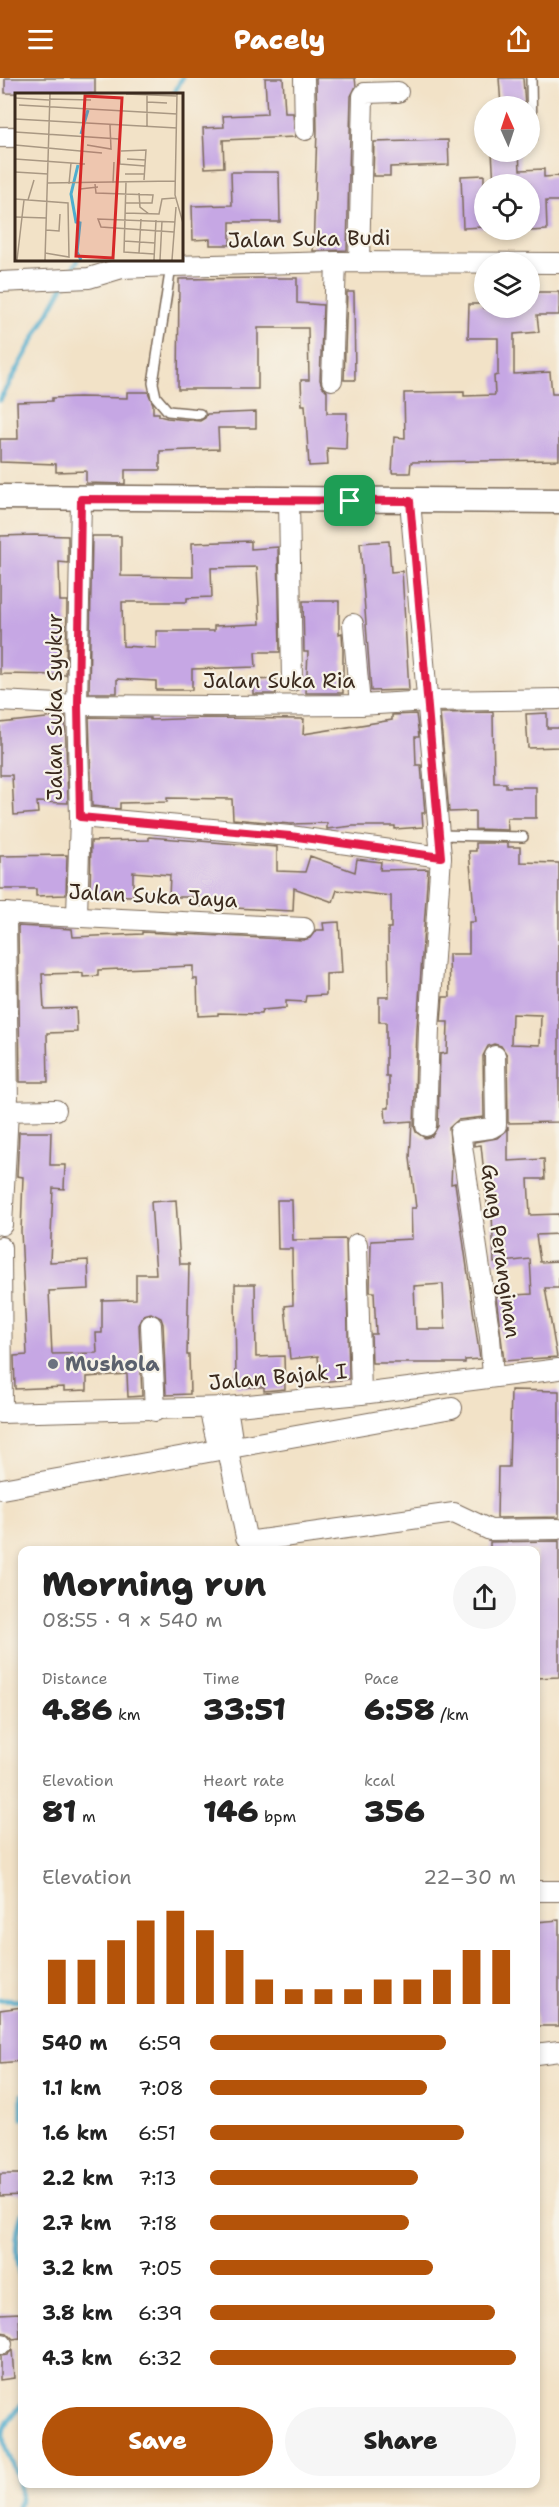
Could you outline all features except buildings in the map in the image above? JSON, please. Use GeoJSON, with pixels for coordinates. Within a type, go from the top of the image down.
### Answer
{"type":"FeatureCollection","features":[{"type":"Feature","properties":{"kind":"street"},"geometry":{"type":"LineString","coordinates":[[304,78],[305,130]]}},
{"type":"Feature","properties":{"kind":"street"},"geometry":{"type":"LineString","coordinates":[[359,262],[363,96],[365,93],[398,92]]}},
{"type":"Feature","properties":{"kind":"street"},"geometry":{"type":"LineString","coordinates":[[332,380],[336,262]]}},
{"type":"Feature","properties":{"kind":"street","name":"Jalan Suka Budi"},"geometry":{"type":"LineString","coordinates":[[0,282],[62,281],[88,278],[122,268],[171,266],[336,262],[559,263]]}},
{"type":"Feature","properties":{"kind":"street"},"geometry":{"type":"LineString","coordinates":[[0,497],[559,501]]}},
{"type":"Feature","properties":{"kind":"street","name":"Jalan Suka Syukur"},"geometry":{"type":"LineString","coordinates":[[77,915],[80,817],[78,705],[81,499]]}},
{"type":"Feature","properties":{"kind":"street"},"geometry":{"type":"LineString","coordinates":[[289,500],[292,681]]}},
{"type":"Feature","properties":{"kind":"street"},"geometry":{"type":"LineString","coordinates":[[410,501],[441,857],[429,1028],[426,1126]]}},
{"type":"Feature","properties":{"kind":"street"},"geometry":{"type":"LineString","coordinates":[[352,624],[360,705]]}},
{"type":"Feature","properties":{"kind":"street","name":"Jalan Suka Ria"},"geometry":{"type":"LineString","coordinates":[[0,701],[78,705],[360,705],[429,701],[559,699]]}},
{"type":"Feature","properties":{"kind":"street"},"geometry":{"type":"LineString","coordinates":[[80,817],[290,836],[441,857]]}},
{"type":"Feature","properties":{"kind":"street"},"geometry":{"type":"LineString","coordinates":[[2,1225],[3,913]]}},
{"type":"Feature","properties":{"kind":"street","name":"Jalan Suka Jaya"},"geometry":{"type":"LineString","coordinates":[[3,913],[304,928]]}},
{"type":"Feature","properties":{"kind":"street","name":"Gang Peranginan"},"geometry":{"type":"LineString","coordinates":[[493,1376],[490,1336],[460,1132],[491,1128],[496,1125],[495,1056]]}},
{"type":"Feature","properties":{"kind":"street"},"geometry":{"type":"LineString","coordinates":[[4,1111],[56,1110]]}},
{"type":"Feature","properties":{"kind":"street"},"geometry":{"type":"LineString","coordinates":[[357,1244],[362,1394]]}},
{"type":"Feature","properties":{"kind":"street"},"geometry":{"type":"LineString","coordinates":[[1,1247],[1,1413]]}},
{"type":"Feature","properties":{"kind":"street"},"geometry":{"type":"LineString","coordinates":[[151,1325],[155,1411]]}},
{"type":"Feature","properties":{"kind":"street","name":"Jalan Bajak I"},"geometry":{"type":"LineString","coordinates":[[1,1413],[218,1408],[362,1394],[559,1369]]}},
{"type":"Feature","properties":{"kind":"street"},"geometry":{"type":"LineString","coordinates":[[218,1408],[232,1439],[228,1450],[246,1537],[254,1541],[454,1513],[490,1530],[559,1529]]}},
{"type":"Feature","properties":{"kind":"street"},"geometry":{"type":"LineString","coordinates":[[2,1489],[452,1408]]}},
{"type":"Feature","properties":{"kind":"street"},"geometry":{"type":"LineString","coordinates":[[540,1891],[559,1891]]}},
{"type":"Feature","properties":{"kind":"street"},"geometry":{"type":"LineString","coordinates":[[540,2053],[559,2051]]}},
{"type":"Feature","properties":{"kind":"lane"},"geometry":{"type":"LineString","coordinates":[[531,78],[531,96]]}},
{"type":"Feature","properties":{"kind":"lane"},"geometry":{"type":"LineString","coordinates":[[171,266],[153,383],[156,397],[168,411],[200,414]]}},
{"type":"Feature","properties":{"kind":"lane"},"geometry":{"type":"LineString","coordinates":[[440,835],[523,837]]}},
{"type":"Feature","properties":{"kind":"waterway"},"geometry":{"type":"LineString","coordinates":[[174,93],[182,78]]}},
{"type":"Feature","properties":{"kind":"waterway"},"geometry":{"type":"LineString","coordinates":[[69,275],[77,261]]}},
{"type":"Feature","properties":{"kind":"waterway"},"geometry":{"type":"LineString","coordinates":[[0,400],[65,283]]}},
{"type":"Feature","properties":{"kind":"waterway"},"geometry":{"type":"LineString","coordinates":[[0,2000],[18,2001]]}},
{"type":"Feature","properties":{"kind":"waterway"},"geometry":{"type":"LineString","coordinates":[[18,2230],[16,2248],[18,2265]]}},
{"type":"Feature","properties":{"kind":"waterway"},"geometry":{"type":"LineString","coordinates":[[18,2409],[7,2423],[4,2437],[18,2480]]}},
{"type":"Feature","properties":{"kind":"waterway"},"geometry":{"type":"LineString","coordinates":[[18,2507],[20,2488]]}},
{"type":"Feature","properties":{"kind":"place","name":"Mushola"},"geometry":{"type":"Point","coordinates":[53,1364]}},
{"type":"Feature","properties":{"kind":"route"},"geometry":{"type":"LineString","coordinates":[[81,499],[350,501],[410,501],[441,857],[354,843],[80,817],[78,705],[81,499]]}}]}
